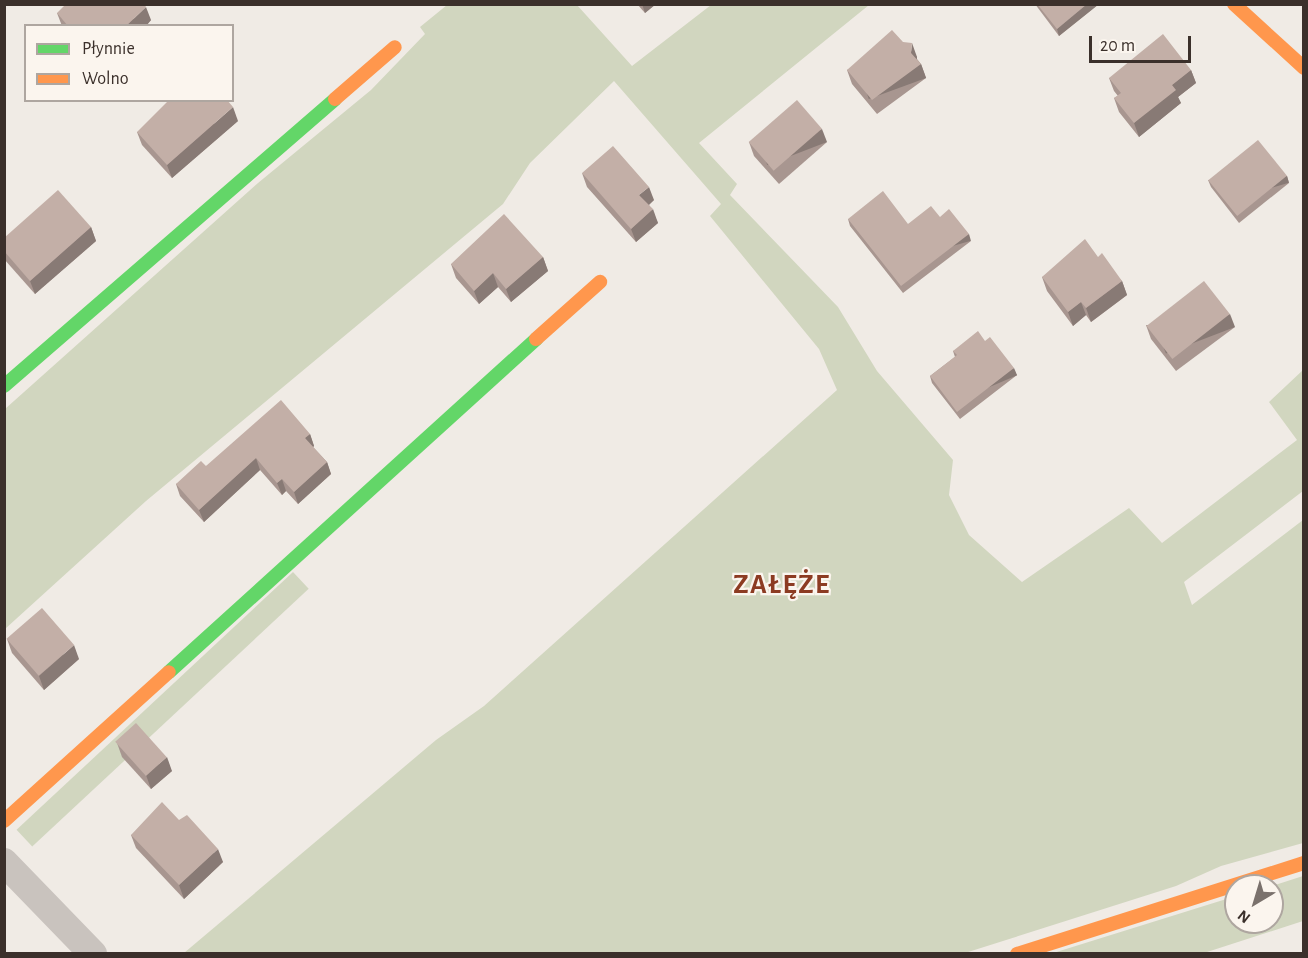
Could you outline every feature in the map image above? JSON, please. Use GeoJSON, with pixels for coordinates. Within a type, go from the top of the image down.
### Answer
{"type":"FeatureCollection","features":[{"type":"Feature","properties":{"kind":"street"},"geometry":{"type":"LineString","coordinates":[[1234,4],[1304,68]]}},
{"type":"Feature","properties":{"kind":"street"},"geometry":{"type":"LineString","coordinates":[[4,386],[395,47]]}},
{"type":"Feature","properties":{"kind":"street"},"geometry":{"type":"LineString","coordinates":[[4,821],[600,282]]}},
{"type":"Feature","properties":{"kind":"street"},"geometry":{"type":"LineString","coordinates":[[4,862],[93,954]]}},
{"type":"Feature","properties":{"kind":"street"},"geometry":{"type":"LineString","coordinates":[[1017,954],[1304,863]]}},
{"type":"Feature","properties":{"kind":"green space"},"geometry":{"type":"Polygon","coordinates":[[[447,5],[577,5],[632,66],[711,5],[869,5],[699,143],[737,184],[730,195],[838,307],[877,371],[953,460],[949,495],[969,535],[1022,582],[1129,508],[1162,543],[1297,440],[1269,402],[1303,370],[1303,491],[1184,582],[1192,605],[1303,520],[1303,843],[1221,866],[1176,886],[965,953],[184,953],[436,740],[484,706],[837,390],[819,349],[710,216],[721,204],[614,81],[530,163],[503,204],[146,501],[5,629],[5,409],[258,183],[371,90],[425,34],[420,27],[447,5]]]}},
{"type":"Feature","properties":{"kind":"green space"},"geometry":{"type":"Polygon","coordinates":[[[293,572],[309,589],[32,847],[17,830],[293,572]]]}},
{"type":"Feature","properties":{"kind":"green space"},"geometry":{"type":"Polygon","coordinates":[[[1303,876],[1303,921],[1284,927],[1284,882],[1303,876]]]}},
{"type":"Feature","properties":{"kind":"green space"},"geometry":{"type":"Polygon","coordinates":[[[1224,900],[1224,934],[1263,934],[1204,953],[1050,954],[1224,900]]]}},
{"type":"Feature","properties":{"kind":"building"},"geometry":{"type":"Polygon","coordinates":[[[66,4],[144,4],[146,7],[128,24],[66,24],[57,13],[66,4]]]}},
{"type":"Feature","properties":{"kind":"building"},"geometry":{"type":"Polygon","coordinates":[[[1037,4],[1087,4],[1057,29],[1037,4]]]}},
{"type":"Feature","properties":{"kind":"building"},"geometry":{"type":"Polygon","coordinates":[[[892,30],[903,42],[912,43],[911,53],[921,64],[872,100],[847,70],[892,30]]]}},
{"type":"Feature","properties":{"kind":"building"},"geometry":{"type":"Polygon","coordinates":[[[1163,34],[1191,70],[1172,85],[1176,90],[1134,123],[1114,98],[1121,93],[1109,78],[1163,34]]]}},
{"type":"Feature","properties":{"kind":"building"},"geometry":{"type":"Polygon","coordinates":[[[797,100],[822,129],[774,171],[749,142],[797,100]]]}},
{"type":"Feature","properties":{"kind":"building"},"geometry":{"type":"Polygon","coordinates":[[[167,102],[229,102],[233,107],[167,165],[137,132],[167,102]]]}},
{"type":"Feature","properties":{"kind":"building"},"geometry":{"type":"Polygon","coordinates":[[[1258,140],[1287,176],[1237,216],[1208,180],[1258,140]]]}},
{"type":"Feature","properties":{"kind":"building"},"geometry":{"type":"Polygon","coordinates":[[[613,146],[649,187],[639,195],[653,209],[631,229],[582,173],[613,146]]]}},
{"type":"Feature","properties":{"kind":"building"},"geometry":{"type":"Polygon","coordinates":[[[58,190],[91,227],[30,281],[4,251],[4,238],[58,190]]]}},
{"type":"Feature","properties":{"kind":"building"},"geometry":{"type":"Polygon","coordinates":[[[883,191],[908,224],[931,206],[940,217],[949,209],[969,234],[901,286],[848,219],[883,191]]]}},
{"type":"Feature","properties":{"kind":"building"},"geometry":{"type":"Polygon","coordinates":[[[504,214],[543,257],[506,289],[493,273],[474,291],[451,264],[504,214]]]}},
{"type":"Feature","properties":{"kind":"building"},"geometry":{"type":"Polygon","coordinates":[[[1085,239],[1098,257],[1102,253],[1122,281],[1086,308],[1081,302],[1068,312],[1042,277],[1085,239]]]}},
{"type":"Feature","properties":{"kind":"building"},"geometry":{"type":"Polygon","coordinates":[[[1204,281],[1230,314],[1172,359],[1146,326],[1204,281]]]}},
{"type":"Feature","properties":{"kind":"building"},"geometry":{"type":"Polygon","coordinates":[[[978,331],[985,341],[990,337],[1014,368],[957,412],[930,376],[957,355],[953,351],[978,331]]]}},
{"type":"Feature","properties":{"kind":"building"},"geometry":{"type":"Polygon","coordinates":[[[281,400],[310,434],[305,438],[327,462],[294,492],[282,479],[277,483],[256,458],[199,510],[176,484],[201,461],[206,466],[281,400]]]}},
{"type":"Feature","properties":{"kind":"building"},"geometry":{"type":"Polygon","coordinates":[[[42,608],[74,645],[39,676],[7,639],[42,608]]]}},
{"type":"Feature","properties":{"kind":"building"},"geometry":{"type":"Polygon","coordinates":[[[136,723],[167,757],[146,776],[115,742],[136,723]]]}},
{"type":"Feature","properties":{"kind":"building"},"geometry":{"type":"Polygon","coordinates":[[[162,802],[179,820],[187,815],[218,849],[179,885],[131,835],[162,802]]]}},
{"type":"Feature","properties":{"kind":"traffic: fast"},"geometry":{"type":"LineString","coordinates":[[4,386],[335,99]]}},
{"type":"Feature","properties":{"kind":"traffic: fast"},"geometry":{"type":"LineString","coordinates":[[169,672],[536,339]]}},
{"type":"Feature","properties":{"kind":"traffic: slow"},"geometry":{"type":"LineString","coordinates":[[1234,4],[1304,68]]}},
{"type":"Feature","properties":{"kind":"traffic: slow"},"geometry":{"type":"LineString","coordinates":[[335,99],[395,47]]}},
{"type":"Feature","properties":{"kind":"traffic: slow"},"geometry":{"type":"LineString","coordinates":[[536,339],[600,282]]}},
{"type":"Feature","properties":{"kind":"traffic: slow"},"geometry":{"type":"LineString","coordinates":[[4,821],[169,672]]}},
{"type":"Feature","properties":{"kind":"traffic: slow"},"geometry":{"type":"LineString","coordinates":[[1017,954],[1304,863]]}},
{"type":"Feature","properties":{"kind":"district","name":"ZAŁĘŻE"},"geometry":{"type":"Point","coordinates":[782,585]}}]}
